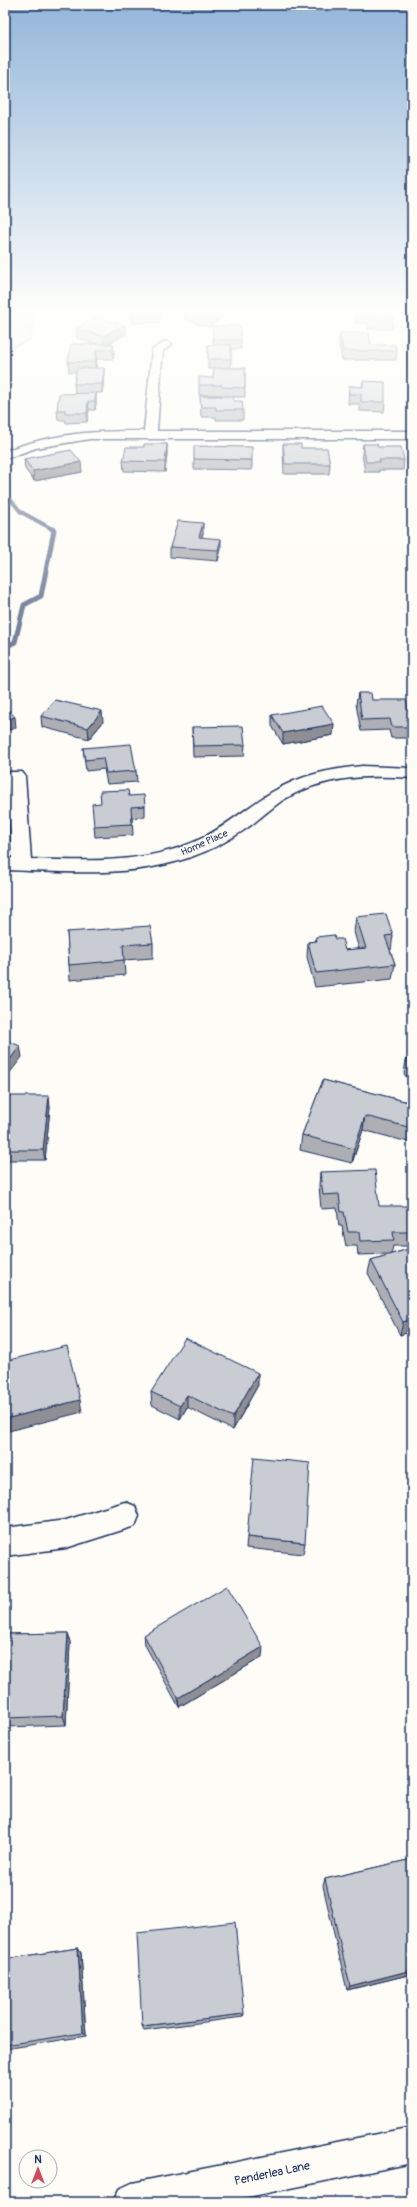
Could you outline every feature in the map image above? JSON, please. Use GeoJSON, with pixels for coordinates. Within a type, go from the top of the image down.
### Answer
{"type":"FeatureCollection","features":[{"type":"Feature","properties":{"kind":"street"},"geometry":{"type":"LineString","coordinates":[[150,435],[152,416]]}},
{"type":"Feature","properties":{"kind":"street"},"geometry":{"type":"LineString","coordinates":[[5,455],[33,445],[58,439],[90,435],[412,435]]}},
{"type":"Feature","properties":{"kind":"street","name":"Home Place"},"geometry":{"type":"LineString","coordinates":[[13,864],[128,864],[174,856],[227,833],[264,805],[304,782],[338,773],[389,771],[412,773]]}},
{"type":"Feature","properties":{"kind":"street"},"geometry":{"type":"LineString","coordinates":[[13,864],[16,776]]}},
{"type":"Feature","properties":{"kind":"street"},"geometry":{"type":"LineString","coordinates":[[5,1542],[62,1536],[87,1530],[125,1516]]}},
{"type":"Feature","properties":{"kind":"street","name":"Penderlea Lane"},"geometry":{"type":"LineString","coordinates":[[132,2202],[412,2145]]}},
{"type":"Feature","properties":{"kind":"building"},"geometry":{"type":"Polygon","coordinates":[[[144,444],[167,444],[165,462],[123,461],[126,447],[144,447],[144,444]]]}},
{"type":"Feature","properties":{"kind":"building"},"geometry":{"type":"Polygon","coordinates":[[[283,444],[301,444],[301,448],[327,448],[330,464],[285,464],[283,444]]]}},
{"type":"Feature","properties":{"kind":"building"},"geometry":{"type":"Polygon","coordinates":[[[363,444],[377,444],[378,447],[401,447],[404,460],[379,460],[380,462],[366,462],[363,444]]]}},
{"type":"Feature","properties":{"kind":"building"},"geometry":{"type":"Polygon","coordinates":[[[194,446],[252,447],[252,460],[194,459],[194,446]]]}},
{"type":"Feature","properties":{"kind":"building"},"geometry":{"type":"Polygon","coordinates":[[[71,450],[81,462],[33,471],[24,459],[71,450]]]}},
{"type":"Feature","properties":{"kind":"building"},"geometry":{"type":"Polygon","coordinates":[[[178,521],[203,523],[199,537],[221,539],[218,550],[170,547],[178,521]]]}},
{"type":"Feature","properties":{"kind":"building"},"geometry":{"type":"Polygon","coordinates":[[[358,693],[371,693],[372,700],[406,700],[412,727],[392,727],[390,719],[362,720],[358,693]]]}},
{"type":"Feature","properties":{"kind":"building"},"geometry":{"type":"Polygon","coordinates":[[[55,700],[102,711],[88,728],[41,716],[55,700]]]}},
{"type":"Feature","properties":{"kind":"building"},"geometry":{"type":"Polygon","coordinates":[[[5,706],[15,717],[5,720],[5,706]]]}},
{"type":"Feature","properties":{"kind":"building"},"geometry":{"type":"Polygon","coordinates":[[[322,706],[334,724],[283,733],[272,715],[322,706]]]}},
{"type":"Feature","properties":{"kind":"building"},"geometry":{"type":"Polygon","coordinates":[[[243,726],[245,745],[193,746],[192,727],[243,726]]]}},
{"type":"Feature","properties":{"kind":"building"},"geometry":{"type":"Polygon","coordinates":[[[131,744],[136,771],[106,773],[103,758],[85,760],[83,748],[131,744]]]}},
{"type":"Feature","properties":{"kind":"building"},"geometry":{"type":"Polygon","coordinates":[[[128,790],[129,796],[144,795],[145,806],[131,807],[132,824],[94,826],[92,804],[101,803],[100,791],[128,790]]]}},
{"type":"Feature","properties":{"kind":"building"},"geometry":{"type":"Polygon","coordinates":[[[386,914],[393,935],[385,936],[395,964],[316,973],[308,942],[317,941],[316,937],[334,935],[335,939],[342,939],[345,950],[366,948],[356,917],[386,914]]]}},
{"type":"Feature","properties":{"kind":"building"},"geometry":{"type":"Polygon","coordinates":[[[150,926],[153,943],[123,945],[124,960],[69,965],[67,932],[150,926]]]}},
{"type":"Feature","properties":{"kind":"building"},"geometry":{"type":"Polygon","coordinates":[[[5,1040],[20,1046],[5,1066],[5,1040]]]}},
{"type":"Feature","properties":{"kind":"building"},"geometry":{"type":"Polygon","coordinates":[[[412,1057],[412,1066],[406,1060],[412,1057]]]}},
{"type":"Feature","properties":{"kind":"building"},"geometry":{"type":"Polygon","coordinates":[[[323,1080],[412,1103],[412,1128],[365,1116],[354,1149],[302,1135],[323,1080]]]}},
{"type":"Feature","properties":{"kind":"building"},"geometry":{"type":"Polygon","coordinates":[[[7,1096],[49,1096],[43,1150],[5,1150],[5,1110],[7,1096]]]}},
{"type":"Feature","properties":{"kind":"building"},"geometry":{"type":"Polygon","coordinates":[[[375,1170],[379,1206],[408,1206],[412,1232],[393,1232],[394,1240],[360,1241],[359,1232],[348,1232],[344,1212],[341,1212],[339,1194],[323,1195],[320,1172],[375,1170]]]}},
{"type":"Feature","properties":{"kind":"building"},"geometry":{"type":"Polygon","coordinates":[[[412,1248],[412,1319],[403,1322],[371,1260],[412,1248]]]}},
{"type":"Feature","properties":{"kind":"building"},"geometry":{"type":"Polygon","coordinates":[[[185,1338],[258,1373],[233,1417],[187,1395],[180,1406],[151,1392],[185,1338]]]}},
{"type":"Feature","properties":{"kind":"building"},"geometry":{"type":"Polygon","coordinates":[[[67,1346],[80,1400],[5,1419],[5,1361],[67,1346]]]}},
{"type":"Feature","properties":{"kind":"building"},"geometry":{"type":"Polygon","coordinates":[[[254,1457],[310,1463],[305,1543],[247,1537],[254,1457]]]}},
{"type":"Feature","properties":{"kind":"building"},"geometry":{"type":"Polygon","coordinates":[[[227,1586],[263,1647],[178,1698],[144,1635],[227,1586]]]}},
{"type":"Feature","properties":{"kind":"building"},"geometry":{"type":"Polygon","coordinates":[[[68,1633],[63,1716],[5,1718],[5,1634],[68,1633]]]}},
{"type":"Feature","properties":{"kind":"building"},"geometry":{"type":"Polygon","coordinates":[[[412,1859],[412,1970],[350,1986],[325,1879],[412,1859]]]}},
{"type":"Feature","properties":{"kind":"building"},"geometry":{"type":"Polygon","coordinates":[[[235,1922],[244,2014],[142,2026],[137,1933],[235,1922]]]}},
{"type":"Feature","properties":{"kind":"building"},"geometry":{"type":"Polygon","coordinates":[[[78,1948],[83,2033],[5,2045],[5,1959],[78,1948]]]}},
{"type":"Feature","properties":{"kind":"waterway"},"geometry":{"type":"LineString","coordinates":[[10,499],[21,512],[54,530]]}},
{"type":"Feature","properties":{"kind":"waterway"},"geometry":{"type":"LineString","coordinates":[[5,647],[15,642],[24,605],[41,596],[54,530]]}}]}
